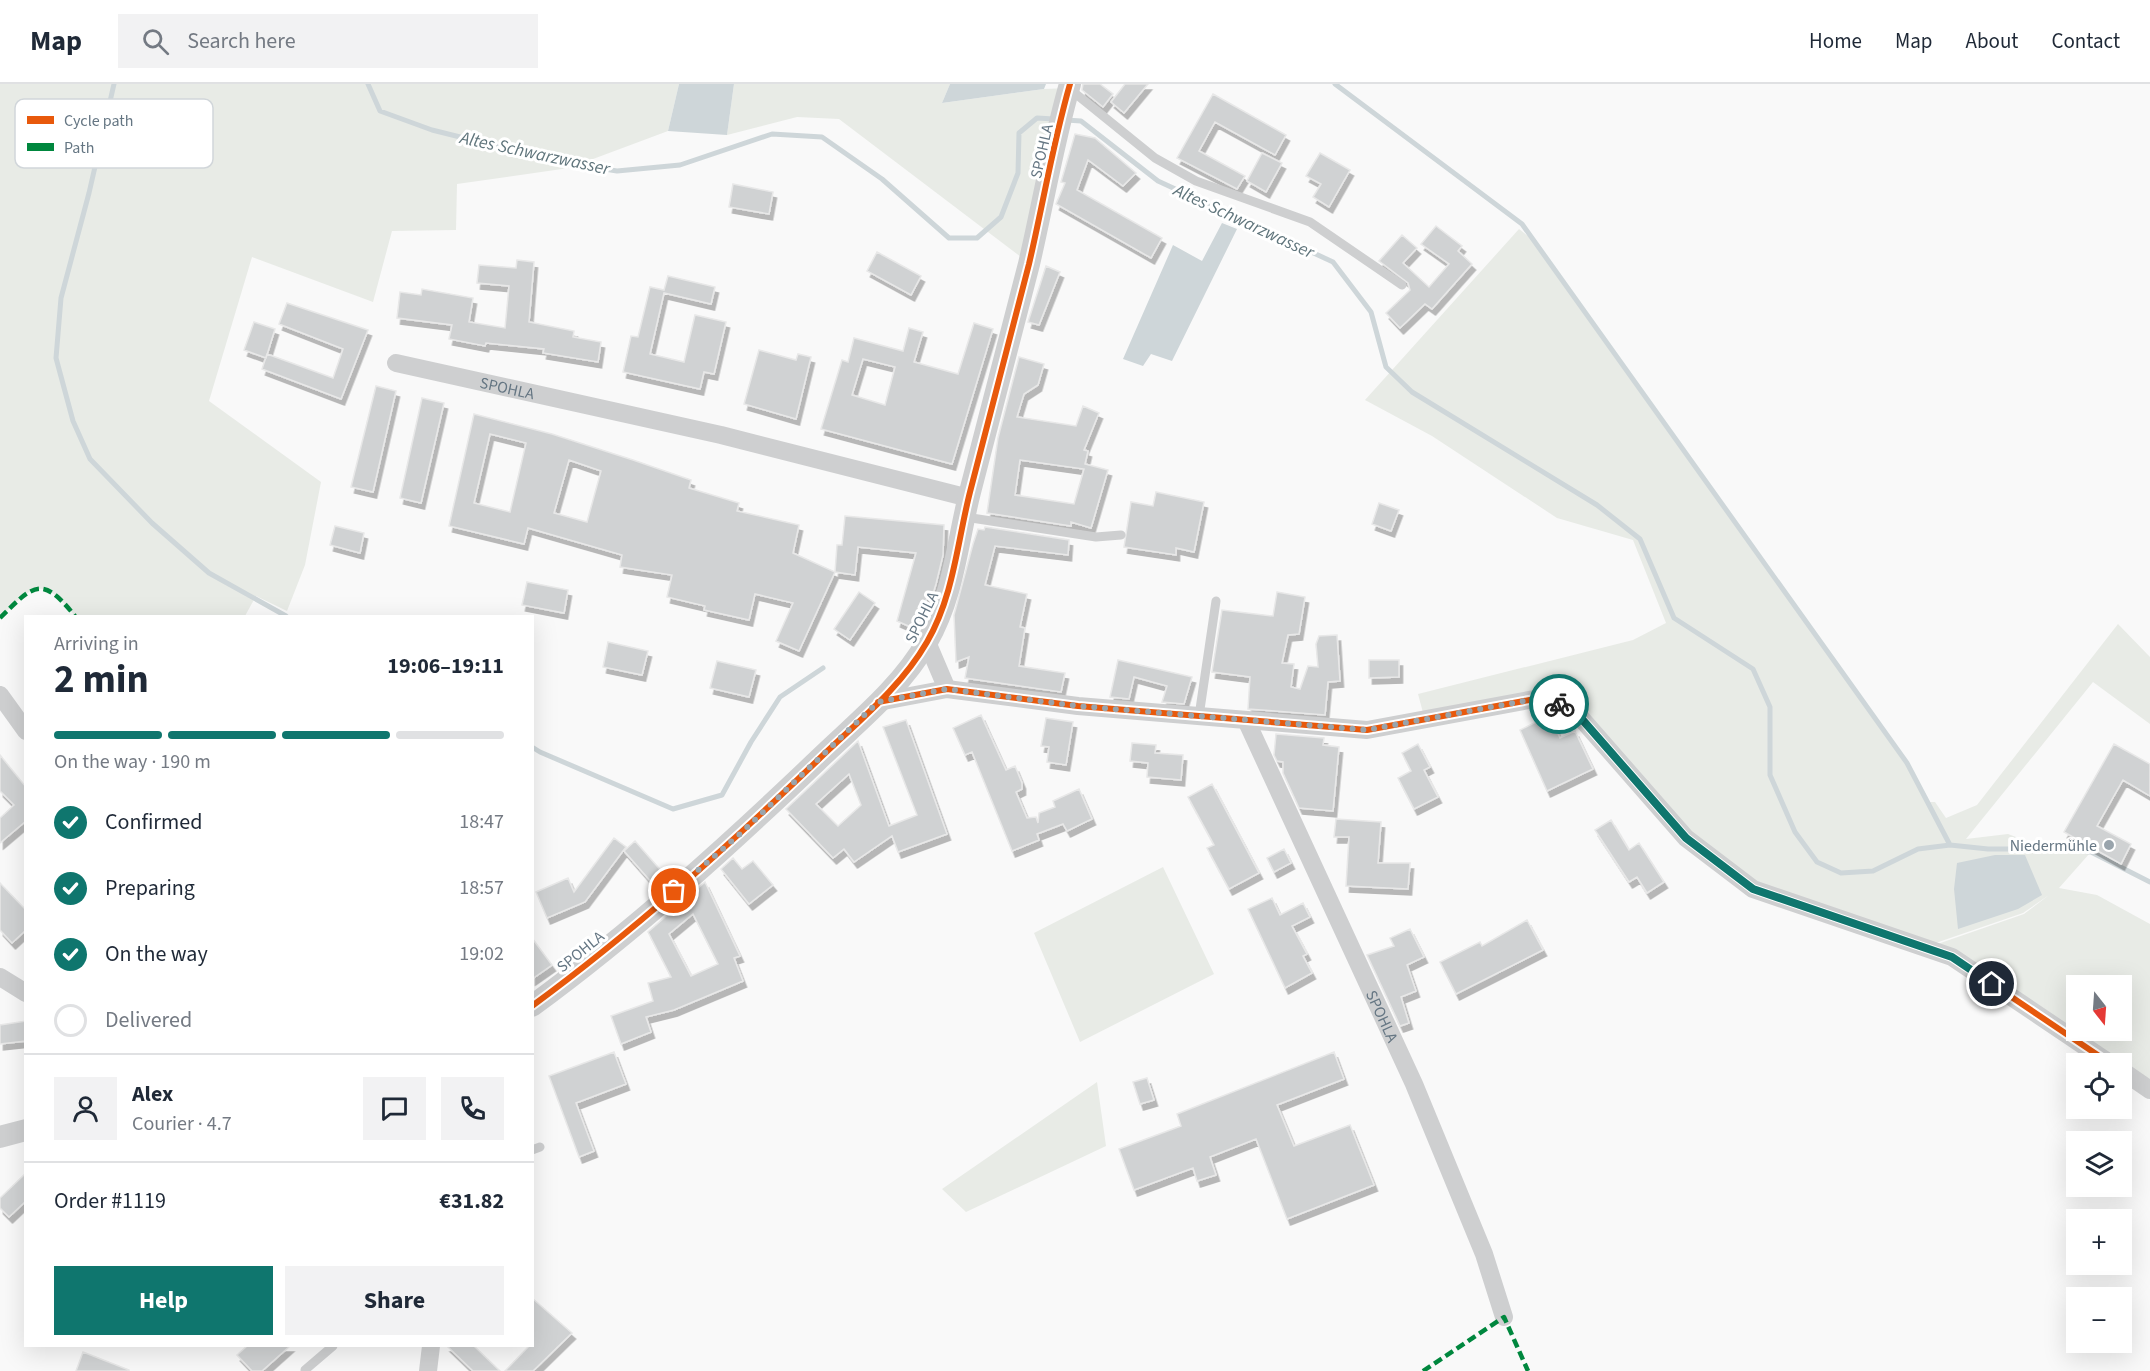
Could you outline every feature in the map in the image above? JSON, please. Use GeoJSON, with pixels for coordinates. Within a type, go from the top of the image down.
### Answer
{"type":"FeatureCollection","features":[{"type":"Feature","properties":{"kind":"street","name":"SPOHLA"},"geometry":{"type":"LineString","coordinates":[[534,1004],[608,947],[740,834],[878,702],[902,677],[927,642],[943,607],[957,563],[967,507],[1068,92]]}},
{"type":"Feature","properties":{"kind":"street","name":"SPOHLA"},"geometry":{"type":"LineString","coordinates":[[396,363],[721,435],[967,507]]}},
{"type":"Feature","properties":{"kind":"street","name":"SPOHLA"},"geometry":{"type":"LineString","coordinates":[[927,642],[947,689]]}},
{"type":"Feature","properties":{"kind":"street"},"geometry":{"type":"LineString","coordinates":[[878,702],[947,689],[1078,706],[1367,730],[1540,698],[1573,709],[1686,838],[1753,889],[1952,957],[2095,1053]]}},
{"type":"Feature","properties":{"kind":"street"},"geometry":{"type":"LineString","coordinates":[[0,695],[24,728]]}},
{"type":"Feature","properties":{"kind":"street","name":"SPOHLA"},"geometry":{"type":"LineString","coordinates":[[1246,720],[1414,1084],[1484,1254],[1504,1317]]}},
{"type":"Feature","properties":{"kind":"street"},"geometry":{"type":"LineString","coordinates":[[0,976],[24,992]]}},
{"type":"Feature","properties":{"kind":"street"},"geometry":{"type":"LineString","coordinates":[[2132,1078],[2150,1090]]}},
{"type":"Feature","properties":{"kind":"street"},"geometry":{"type":"LineString","coordinates":[[0,1137],[24,1131]]}},
{"type":"Feature","properties":{"kind":"street"},"geometry":{"type":"LineString","coordinates":[[428,1371],[431,1347]]}},
{"type":"Feature","properties":{"kind":"lane"},"geometry":{"type":"LineString","coordinates":[[1068,92],[1155,158],[1196,181],[1310,222],[1402,285]]}},
{"type":"Feature","properties":{"kind":"lane"},"geometry":{"type":"LineString","coordinates":[[967,507],[1096,537],[1121,535]]}},
{"type":"Feature","properties":{"kind":"lane"},"geometry":{"type":"LineString","coordinates":[[1199,716],[1216,601]]}},
{"type":"Feature","properties":{"kind":"lane"},"geometry":{"type":"LineString","coordinates":[[305,1370],[332,1347]]}},
{"type":"Feature","properties":{"kind":"shaded area"},"geometry":{"type":"Polygon","coordinates":[[[0,84],[679,84],[668,131],[569,168],[457,184],[456,230],[392,231],[373,302],[252,257],[209,401],[321,482],[305,565],[287,611],[256,596],[246,615],[74,615],[54,594],[38,589],[21,598],[0,618],[0,84]]]}},
{"type":"Feature","properties":{"kind":"shaded area"},"geometry":{"type":"Polygon","coordinates":[[[679,84],[734,84],[727,135],[668,131],[679,84]]]}},
{"type":"Feature","properties":{"kind":"shaded area"},"geometry":{"type":"Polygon","coordinates":[[[734,84],[950,84],[942,103],[1044,89],[1069,88],[1029,263],[839,119],[797,117],[727,135],[734,84]]]}},
{"type":"Feature","properties":{"kind":"shaded area"},"geometry":{"type":"Polygon","coordinates":[[[950,84],[1046,84],[1044,89],[942,103],[950,84]]]}},
{"type":"Feature","properties":{"kind":"shaded area"},"geometry":{"type":"Polygon","coordinates":[[[1222,223],[1237,229],[1172,361],[1151,354],[1143,366],[1123,359],[1173,245],[1202,261],[1222,223]]]}},
{"type":"Feature","properties":{"kind":"shaded area"},"geometry":{"type":"Polygon","coordinates":[[[1519,229],[1538,244],[1907,763],[1927,802],[1935,802],[1946,818],[1977,805],[2118,624],[2150,657],[2150,724],[2093,682],[1966,839],[2008,834],[2051,850],[2090,853],[2059,888],[2097,895],[2150,924],[2150,1089],[2132,1078],[2132,1053],[2093,1053],[2074,1041],[2132,1041],[2132,975],[2066,975],[2066,1036],[1926,948],[2024,914],[2049,895],[2023,913],[1924,947],[1753,889],[1686,838],[1573,709],[1540,698],[1425,720],[1418,694],[1633,640],[1666,623],[1633,540],[1557,518],[1432,436],[1365,400],[1519,229]]]}},
{"type":"Feature","properties":{"kind":"shaded area"},"geometry":{"type":"Polygon","coordinates":[[[1995,855],[2025,855],[2042,895],[2018,909],[1958,929],[1954,889],[1957,863],[1995,855]]]}},
{"type":"Feature","properties":{"kind":"shaded area"},"geometry":{"type":"Polygon","coordinates":[[[1163,867],[1214,974],[1080,1042],[1034,933],[1163,867]]]}},
{"type":"Feature","properties":{"kind":"shaded area"},"geometry":{"type":"Polygon","coordinates":[[[1097,1082],[1106,1146],[966,1212],[942,1189],[1097,1082]]]}},
{"type":"Feature","properties":{"kind":"building"},"geometry":{"type":"Polygon","coordinates":[[[1083,84],[1100,84],[1113,94],[1103,107],[1082,90],[1083,84]]]}},
{"type":"Feature","properties":{"kind":"building"},"geometry":{"type":"Polygon","coordinates":[[[1125,84],[1148,84],[1124,113],[1111,102],[1125,84]]]}},
{"type":"Feature","properties":{"kind":"building"},"geometry":{"type":"Polygon","coordinates":[[[1213,94],[1286,135],[1275,155],[1215,122],[1199,151],[1245,176],[1237,189],[1177,158],[1213,94]]]}},
{"type":"Feature","properties":{"kind":"building"},"geometry":{"type":"Polygon","coordinates":[[[1075,134],[1095,138],[1136,173],[1123,186],[1088,160],[1077,190],[1162,238],[1151,258],[1056,204],[1065,183],[1061,182],[1075,134]]]}},
{"type":"Feature","properties":{"kind":"building"},"geometry":{"type":"Polygon","coordinates":[[[1262,153],[1282,163],[1266,192],[1247,181],[1262,153]]]}},
{"type":"Feature","properties":{"kind":"building"},"geometry":{"type":"Polygon","coordinates":[[[1320,153],[1350,170],[1329,207],[1313,197],[1321,184],[1306,176],[1320,153]]]}},
{"type":"Feature","properties":{"kind":"building"},"geometry":{"type":"Polygon","coordinates":[[[733,184],[773,192],[769,214],[729,207],[733,184]]]}},
{"type":"Feature","properties":{"kind":"building"},"geometry":{"type":"Polygon","coordinates":[[[1436,226],[1462,246],[1458,251],[1472,264],[1432,309],[1425,304],[1400,328],[1386,313],[1410,290],[1408,283],[1379,261],[1402,235],[1417,248],[1403,263],[1429,287],[1449,264],[1421,244],[1436,226]]]}},
{"type":"Feature","properties":{"kind":"building"},"geometry":{"type":"Polygon","coordinates":[[[877,252],[921,276],[911,295],[867,271],[877,252]]]}},
{"type":"Feature","properties":{"kind":"building"},"geometry":{"type":"Polygon","coordinates":[[[517,260],[534,262],[529,322],[574,331],[573,337],[601,342],[598,362],[543,353],[544,349],[486,343],[485,346],[449,339],[452,325],[397,318],[400,292],[421,295],[422,289],[473,298],[469,322],[505,328],[509,286],[477,283],[479,265],[516,268],[517,260]]]}},
{"type":"Feature","properties":{"kind":"building"},"geometry":{"type":"Polygon","coordinates":[[[1046,266],[1060,272],[1039,325],[1028,322],[1046,266]]]}},
{"type":"Feature","properties":{"kind":"building"},"geometry":{"type":"Polygon","coordinates":[[[668,276],[715,287],[711,304],[664,293],[650,354],[684,362],[695,315],[726,322],[714,374],[704,372],[700,389],[623,372],[631,336],[638,337],[650,287],[664,290],[668,276]]]}},
{"type":"Feature","properties":{"kind":"building"},"geometry":{"type":"Polygon","coordinates":[[[287,303],[368,330],[341,399],[262,369],[267,354],[333,378],[343,349],[279,324],[287,303]]]}},
{"type":"Feature","properties":{"kind":"building"},"geometry":{"type":"Polygon","coordinates":[[[254,322],[275,329],[266,358],[244,350],[254,322]]]}},
{"type":"Feature","properties":{"kind":"building"},"geometry":{"type":"Polygon","coordinates":[[[974,323],[993,329],[952,464],[821,429],[842,360],[848,362],[854,338],[903,351],[909,328],[923,332],[914,362],[958,374],[974,323]],[[863,359],[852,395],[885,405],[895,367],[863,359]]]}},
{"type":"Feature","properties":{"kind":"building"},"geometry":{"type":"Polygon","coordinates":[[[759,350],[796,360],[798,354],[811,357],[796,419],[744,404],[759,350]]]}},
{"type":"Feature","properties":{"kind":"building"},"geometry":{"type":"Polygon","coordinates":[[[1019,357],[1044,364],[1038,385],[1024,394],[1017,417],[1076,426],[1083,406],[1099,413],[1084,450],[1088,451],[1085,464],[1108,470],[1091,528],[1071,522],[1071,526],[987,513],[998,438],[1019,357]],[[1020,460],[1015,495],[1074,504],[1084,469],[1020,460]]]}},
{"type":"Feature","properties":{"kind":"building"},"geometry":{"type":"Polygon","coordinates":[[[376,386],[396,391],[373,492],[351,487],[376,386]]]}},
{"type":"Feature","properties":{"kind":"building"},"geometry":{"type":"Polygon","coordinates":[[[422,398],[444,403],[421,503],[400,498],[422,398]]]}},
{"type":"Feature","properties":{"kind":"building"},"geometry":{"type":"Polygon","coordinates":[[[474,414],[552,434],[633,460],[691,480],[689,488],[739,503],[737,511],[799,525],[793,553],[835,572],[799,651],[776,641],[793,603],[755,594],[749,620],[704,610],[705,606],[667,597],[672,575],[620,567],[622,555],[528,528],[524,544],[449,526],[474,414]],[[490,434],[474,503],[510,512],[526,443],[490,434]],[[569,460],[554,513],[587,522],[601,471],[569,460]]]}},
{"type":"Feature","properties":{"kind":"building"},"geometry":{"type":"Polygon","coordinates":[[[1156,492],[1204,502],[1194,552],[1176,548],[1176,555],[1124,547],[1131,502],[1153,506],[1156,492]]]}},
{"type":"Feature","properties":{"kind":"building"},"geometry":{"type":"Polygon","coordinates":[[[1379,503],[1399,510],[1391,531],[1372,524],[1379,503]]]}},
{"type":"Feature","properties":{"kind":"building"},"geometry":{"type":"Polygon","coordinates":[[[845,516],[944,525],[943,555],[936,584],[932,597],[928,596],[913,628],[897,621],[916,553],[858,547],[855,575],[835,572],[837,545],[842,545],[845,516]]]}},
{"type":"Feature","properties":{"kind":"building"},"geometry":{"type":"Polygon","coordinates":[[[335,526],[364,533],[360,553],[330,545],[335,526]]]}},
{"type":"Feature","properties":{"kind":"building"},"geometry":{"type":"Polygon","coordinates":[[[985,527],[1069,540],[1068,555],[995,546],[985,585],[1027,594],[1020,627],[1025,628],[1019,666],[1065,673],[1061,692],[965,678],[969,657],[956,662],[954,615],[978,529],[984,530],[985,527]]]}},
{"type":"Feature","properties":{"kind":"building"},"geometry":{"type":"Polygon","coordinates":[[[527,582],[568,590],[564,613],[522,605],[527,582]]]}},
{"type":"Feature","properties":{"kind":"building"},"geometry":{"type":"Polygon","coordinates":[[[859,592],[875,603],[850,640],[834,629],[859,592]]]}},
{"type":"Feature","properties":{"kind":"building"},"geometry":{"type":"Polygon","coordinates":[[[1277,592],[1305,597],[1299,634],[1288,635],[1282,663],[1294,664],[1291,687],[1300,689],[1308,666],[1318,667],[1316,644],[1319,636],[1337,635],[1340,681],[1328,682],[1325,715],[1248,709],[1250,677],[1212,672],[1222,610],[1273,616],[1277,592]]]}},
{"type":"Feature","properties":{"kind":"building"},"geometry":{"type":"Polygon","coordinates":[[[608,642],[648,651],[642,675],[603,667],[608,642]]]}},
{"type":"Feature","properties":{"kind":"building"},"geometry":{"type":"Polygon","coordinates":[[[1118,660],[1192,677],[1184,704],[1162,702],[1167,686],[1134,677],[1129,699],[1110,697],[1118,660]]]}},
{"type":"Feature","properties":{"kind":"building"},"geometry":{"type":"Polygon","coordinates":[[[1369,660],[1399,660],[1399,677],[1369,678],[1369,660]]]}},
{"type":"Feature","properties":{"kind":"building"},"geometry":{"type":"Polygon","coordinates":[[[717,661],[756,670],[749,697],[710,688],[717,661]]]}},
{"type":"Feature","properties":{"kind":"building"},"geometry":{"type":"Polygon","coordinates":[[[981,715],[1006,770],[1015,766],[1022,783],[1022,789],[1016,792],[1027,818],[1036,817],[1038,823],[1039,813],[1055,807],[1053,801],[1079,789],[1092,819],[1067,831],[1063,824],[1037,834],[1039,840],[1012,851],[972,752],[965,755],[953,728],[981,715]]]}},
{"type":"Feature","properties":{"kind":"building"},"geometry":{"type":"Polygon","coordinates":[[[1550,715],[1560,738],[1575,731],[1593,769],[1547,791],[1520,730],[1550,715]]]}},
{"type":"Feature","properties":{"kind":"building"},"geometry":{"type":"Polygon","coordinates":[[[1046,718],[1073,722],[1066,765],[1047,762],[1049,747],[1041,746],[1046,718]]]}},
{"type":"Feature","properties":{"kind":"building"},"geometry":{"type":"Polygon","coordinates":[[[906,720],[947,834],[898,852],[892,836],[854,862],[844,849],[833,858],[786,809],[858,741],[889,826],[917,815],[883,727],[906,720]],[[849,774],[816,804],[838,826],[861,805],[849,774]]]}},
{"type":"Feature","properties":{"kind":"building"},"geometry":{"type":"Polygon","coordinates":[[[1276,734],[1324,738],[1323,745],[1339,747],[1333,811],[1299,808],[1283,773],[1283,762],[1277,761],[1274,755],[1276,734]]]}},
{"type":"Feature","properties":{"kind":"building"},"geometry":{"type":"Polygon","coordinates":[[[1132,743],[1156,745],[1155,753],[1183,755],[1181,780],[1147,777],[1148,763],[1130,761],[1132,743]]]}},
{"type":"Feature","properties":{"kind":"building"},"geometry":{"type":"Polygon","coordinates":[[[1418,744],[1430,767],[1424,770],[1438,797],[1414,809],[1398,778],[1411,771],[1402,753],[1418,744]]]}},
{"type":"Feature","properties":{"kind":"building","name":"Niedermühle"},"geometry":{"type":"Polygon","coordinates":[[[2114,744],[2150,764],[2150,796],[2123,780],[2097,826],[2131,844],[2121,864],[2064,832],[2114,744]]]}},
{"type":"Feature","properties":{"kind":"building"},"geometry":{"type":"Polygon","coordinates":[[[0,755],[24,785],[24,823],[0,843],[0,818],[14,805],[0,791],[0,755]]]}},
{"type":"Feature","properties":{"kind":"building"},"geometry":{"type":"Polygon","coordinates":[[[1212,784],[1259,873],[1229,889],[1207,848],[1214,845],[1188,797],[1212,784]]]}},
{"type":"Feature","properties":{"kind":"building"},"geometry":{"type":"Polygon","coordinates":[[[1336,819],[1381,822],[1378,863],[1410,863],[1408,889],[1346,886],[1349,837],[1334,837],[1336,819]]]}},
{"type":"Feature","properties":{"kind":"building"},"geometry":{"type":"Polygon","coordinates":[[[1611,820],[1629,850],[1639,843],[1664,882],[1647,893],[1637,877],[1629,882],[1595,830],[1611,820]]]}},
{"type":"Feature","properties":{"kind":"building"},"geometry":{"type":"Polygon","coordinates":[[[614,838],[626,847],[585,902],[547,918],[536,892],[568,878],[574,892],[614,838]]]}},
{"type":"Feature","properties":{"kind":"building"},"geometry":{"type":"Polygon","coordinates":[[[635,841],[664,874],[653,884],[624,851],[635,841]]]}},
{"type":"Feature","properties":{"kind":"building"},"geometry":{"type":"Polygon","coordinates":[[[1284,849],[1291,863],[1274,872],[1267,858],[1284,849]]]}},
{"type":"Feature","properties":{"kind":"building"},"geometry":{"type":"Polygon","coordinates":[[[733,858],[742,869],[753,861],[773,885],[749,904],[721,869],[733,858]]]}},
{"type":"Feature","properties":{"kind":"building"},"geometry":{"type":"Polygon","coordinates":[[[705,882],[740,956],[734,958],[743,981],[674,1010],[646,1017],[651,1032],[621,1044],[611,1016],[653,1001],[648,983],[671,977],[648,932],[705,882]],[[693,914],[669,934],[691,976],[718,964],[693,914]]]}},
{"type":"Feature","properties":{"kind":"building"},"geometry":{"type":"Polygon","coordinates":[[[0,883],[24,908],[24,932],[12,943],[0,930],[0,883]]]}},
{"type":"Feature","properties":{"kind":"building"},"geometry":{"type":"Polygon","coordinates":[[[1272,898],[1280,915],[1303,903],[1310,917],[1292,926],[1307,954],[1303,956],[1312,973],[1285,988],[1248,909],[1272,898]]]}},
{"type":"Feature","properties":{"kind":"building"},"geometry":{"type":"Polygon","coordinates":[[[1527,920],[1543,950],[1456,994],[1440,962],[1480,942],[1482,946],[1527,920]]]}},
{"type":"Feature","properties":{"kind":"building"},"geometry":{"type":"Polygon","coordinates":[[[1410,929],[1424,957],[1407,965],[1416,991],[1401,997],[1409,1023],[1400,1026],[1367,955],[1394,946],[1390,938],[1410,929]]]}},
{"type":"Feature","properties":{"kind":"building"},"geometry":{"type":"Polygon","coordinates":[[[534,941],[552,965],[534,978],[534,941]]]}},
{"type":"Feature","properties":{"kind":"building"},"geometry":{"type":"Polygon","coordinates":[[[24,1021],[24,1041],[0,1044],[0,1025],[24,1021]]]}},
{"type":"Feature","properties":{"kind":"building"},"geometry":{"type":"Polygon","coordinates":[[[614,1052],[626,1084],[576,1103],[594,1151],[579,1157],[549,1076],[614,1052]]]}},
{"type":"Feature","properties":{"kind":"building"},"geometry":{"type":"Polygon","coordinates":[[[1334,1052],[1344,1079],[1277,1105],[1294,1146],[1350,1125],[1374,1185],[1287,1219],[1256,1139],[1210,1157],[1216,1175],[1197,1181],[1193,1168],[1134,1190],[1119,1149],[1181,1126],[1177,1114],[1334,1052]]]}},
{"type":"Feature","properties":{"kind":"building"},"geometry":{"type":"Polygon","coordinates":[[[1147,1078],[1154,1100],[1140,1104],[1133,1082],[1147,1078]]]}},
{"type":"Feature","properties":{"kind":"building"},"geometry":{"type":"Polygon","coordinates":[[[24,1175],[24,1203],[9,1217],[0,1208],[0,1198],[24,1175]]]}},
{"type":"Feature","properties":{"kind":"building"},"geometry":{"type":"Polygon","coordinates":[[[534,1300],[572,1333],[533,1371],[505,1371],[528,1347],[534,1347],[534,1300]]]}},
{"type":"Feature","properties":{"kind":"building"},"geometry":{"type":"Polygon","coordinates":[[[246,1347],[289,1347],[262,1371],[252,1371],[237,1355],[246,1347]]]}},
{"type":"Feature","properties":{"kind":"building"},"geometry":{"type":"Polygon","coordinates":[[[448,1347],[475,1347],[500,1371],[473,1371],[448,1347]]]}},
{"type":"Feature","properties":{"kind":"building"},"geometry":{"type":"Polygon","coordinates":[[[83,1352],[129,1370],[129,1371],[76,1371],[83,1352]]]}},
{"type":"Feature","properties":{"kind":"waterway"},"geometry":{"type":"LineString","coordinates":[[111,99],[114,84]]}},
{"type":"Feature","properties":{"kind":"waterway","name":"Altes Schwarzwasser"},"geometry":{"type":"LineString","coordinates":[[368,84],[380,111],[432,130],[561,162],[617,171],[680,165],[772,134],[822,137],[882,179],[949,238],[977,238],[1001,217],[1018,173],[1019,133],[1037,118],[1054,119]]}},
{"type":"Feature","properties":{"kind":"waterway"},"geometry":{"type":"LineString","coordinates":[[1335,84],[1522,224],[1907,763],[1950,845]]}},
{"type":"Feature","properties":{"kind":"waterway","name":"Altes Schwarzwasser"},"geometry":{"type":"LineString","coordinates":[[1066,120],[1081,121],[1158,181],[1333,262],[1371,312],[1386,367],[1412,392],[1597,505],[1640,539],[1674,618],[1753,669],[1770,707],[1770,775],[1795,832],[1817,862],[1841,873],[1873,871],[1918,849],[1950,845],[1988,849],[2053,849],[2091,852],[2150,882]]}},
{"type":"Feature","properties":{"kind":"waterway"},"geometry":{"type":"LineString","coordinates":[[95,168],[61,298],[56,358],[73,421],[90,459],[152,523],[209,573],[284,615]]}},
{"type":"Feature","properties":{"kind":"waterway"},"geometry":{"type":"LineString","coordinates":[[534,748],[673,809],[722,795],[751,742],[780,697],[823,668]]}},
{"type":"Feature","properties":{"kind":"marked path"},"geometry":{"type":"LineString","coordinates":[[0,618],[21,598],[38,589],[54,594],[74,615]]}},
{"type":"Feature","properties":{"kind":"marked path"},"geometry":{"type":"LineString","coordinates":[[1423,1371],[1504,1317],[1528,1371]]}},
{"type":"Feature","properties":{"kind":"cycle path"},"geometry":{"type":"LineString","coordinates":[[534,1005],[643,919],[749,825],[890,691],[927,642],[943,606],[954,568],[970,492],[1029,264],[1070,84]]}},
{"type":"Feature","properties":{"kind":"cycle path"},"geometry":{"type":"LineString","coordinates":[[878,702],[947,689],[1078,706],[1367,730],[1540,698],[1573,709],[1686,838],[1753,889],[1952,957],[2095,1053]]}},
{"type":"Feature","properties":{"kind":"way so far"},"geometry":{"type":"LineString","coordinates":[[674,891],[740,834],[878,702],[947,689],[1078,706],[1367,730],[1540,698],[1559,704]]}},
{"type":"Feature","properties":{"kind":"place","name":"Niedermühle"},"geometry":{"type":"Point","coordinates":[2109,845]}},
{"type":"Feature","properties":{"kind":"route"},"geometry":{"type":"LineString","coordinates":[[1559,704],[1573,709],[1686,838],[1753,889],[1952,957],[1992,984]]}}]}
